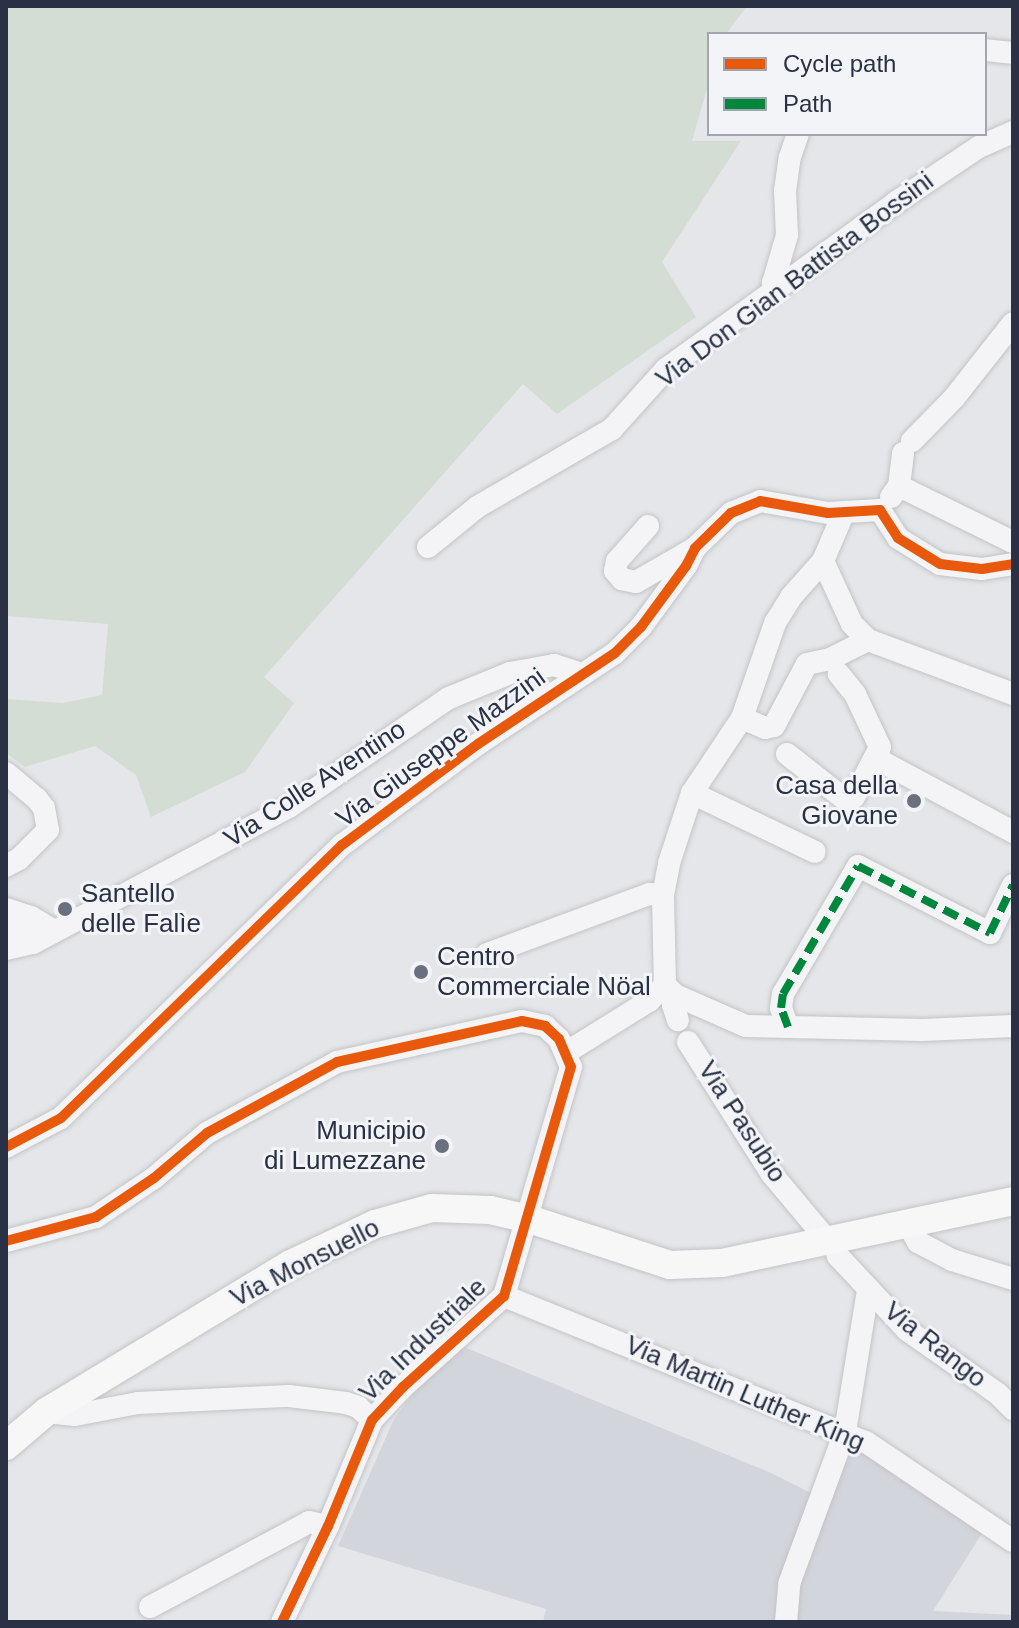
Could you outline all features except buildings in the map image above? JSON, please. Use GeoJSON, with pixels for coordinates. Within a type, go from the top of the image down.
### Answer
{"type":"FeatureCollection","features":[{"type":"Feature","properties":{"kind":"main road","name":"Via Monsuello"},"geometry":{"type":"LineString","coordinates":[[6,1446],[46,1412],[289,1265],[375,1224],[432,1208],[490,1210],[526,1218],[670,1265],[722,1263],[1013,1201]]}},
{"type":"Feature","properties":{"kind":"street"},"geometry":{"type":"LineString","coordinates":[[987,50],[1013,53]]}},
{"type":"Feature","properties":{"kind":"street","name":"Via Don Gian Battista Bossini"},"geometry":{"type":"LineString","coordinates":[[428,547],[477,507],[612,429],[666,369],[937,173],[979,147],[1013,132]]}},
{"type":"Feature","properties":{"kind":"street"},"geometry":{"type":"LineString","coordinates":[[776,290],[773,283],[787,235],[785,191],[790,157],[797,136]]}},
{"type":"Feature","properties":{"kind":"street"},"geometry":{"type":"LineString","coordinates":[[1013,323],[954,398],[907,447],[899,486],[880,510],[898,538],[940,564],[982,569],[1013,564]]}},
{"type":"Feature","properties":{"kind":"street"},"geometry":{"type":"LineString","coordinates":[[899,486],[1013,542]]}},
{"type":"Feature","properties":{"kind":"street","name":"Via Giuseppe Mazzini"},"geometry":{"type":"LineString","coordinates":[[648,526],[617,561],[615,571],[622,579],[636,582],[695,548],[731,513],[760,501],[843,514],[880,510]]}},
{"type":"Feature","properties":{"kind":"street"},"geometry":{"type":"LineString","coordinates":[[678,1020],[670,990],[663,895],[669,863],[692,793],[742,718],[775,623],[791,597],[823,561],[843,514]]}},
{"type":"Feature","properties":{"kind":"street","name":"Via Giuseppe Mazzini"},"geometry":{"type":"LineString","coordinates":[[6,1147],[61,1118],[342,845],[478,744],[615,653],[641,627],[686,566],[695,548]]}},
{"type":"Feature","properties":{"kind":"street"},"geometry":{"type":"LineString","coordinates":[[823,561],[852,624],[868,640],[1013,694]]}},
{"type":"Feature","properties":{"kind":"street"},"geometry":{"type":"LineString","coordinates":[[742,718],[765,728],[774,726],[807,664],[833,665],[868,640]]}},
{"type":"Feature","properties":{"kind":"street","name":"Via Colle Aventino"},"geometry":{"type":"LineString","coordinates":[[6,949],[33,943],[289,807],[386,738],[449,698],[510,673],[554,665],[582,674]]}},
{"type":"Feature","properties":{"kind":"street"},"geometry":{"type":"LineString","coordinates":[[787,754],[847,801],[854,797],[875,758],[879,741],[855,694],[833,665]]}},
{"type":"Feature","properties":{"kind":"street"},"geometry":{"type":"LineString","coordinates":[[875,758],[1013,832]]}},
{"type":"Feature","properties":{"kind":"street"},"geometry":{"type":"LineString","coordinates":[[6,773],[44,808],[48,830],[19,859],[6,866]]}},
{"type":"Feature","properties":{"kind":"street"},"geometry":{"type":"LineString","coordinates":[[692,793],[815,852]]}},
{"type":"Feature","properties":{"kind":"street"},"geometry":{"type":"LineString","coordinates":[[788,1027],[781,1008],[783,994],[858,866],[990,933],[1013,885]]}},
{"type":"Feature","properties":{"kind":"street"},"geometry":{"type":"LineString","coordinates":[[487,954],[649,894],[663,895]]}},
{"type":"Feature","properties":{"kind":"street"},"geometry":{"type":"LineString","coordinates":[[6,909],[31,917],[54,931]]}},
{"type":"Feature","properties":{"kind":"street"},"geometry":{"type":"LineString","coordinates":[[6,928],[54,931]]}},
{"type":"Feature","properties":{"kind":"street"},"geometry":{"type":"LineString","coordinates":[[670,990],[746,1026],[923,1030],[1013,1026]]}},
{"type":"Feature","properties":{"kind":"street"},"geometry":{"type":"LineString","coordinates":[[6,1241],[25,1239],[96,1217],[154,1178],[207,1133],[337,1062],[522,1021],[545,1026],[567,1052],[670,990]]}},
{"type":"Feature","properties":{"kind":"street","name":"Via Pasubio"},"geometry":{"type":"LineString","coordinates":[[688,1042],[771,1173],[830,1240]]}},
{"type":"Feature","properties":{"kind":"street","name":"Via Industriale"},"geometry":{"type":"LineString","coordinates":[[282,1622],[328,1526],[372,1420],[403,1387],[504,1296],[571,1067],[567,1052]]}},
{"type":"Feature","properties":{"kind":"street"},"geometry":{"type":"LineString","coordinates":[[908,1224],[918,1242],[952,1260],[1013,1279]]}},
{"type":"Feature","properties":{"kind":"street","name":"Via Rango"},"geometry":{"type":"LineString","coordinates":[[830,1240],[838,1256],[907,1330],[998,1394],[1013,1409]]}},
{"type":"Feature","properties":{"kind":"street"},"geometry":{"type":"LineString","coordinates":[[786,1622],[789,1584],[845,1432],[868,1290]]}},
{"type":"Feature","properties":{"kind":"street","name":"Via Martin Luther King"},"geometry":{"type":"LineString","coordinates":[[504,1296],[866,1442],[1013,1541]]}},
{"type":"Feature","properties":{"kind":"street"},"geometry":{"type":"LineString","coordinates":[[118,1368],[114,1382],[120,1394],[138,1403]]}},
{"type":"Feature","properties":{"kind":"street"},"geometry":{"type":"LineString","coordinates":[[84,1388],[108,1408]]}},
{"type":"Feature","properties":{"kind":"street"},"geometry":{"type":"LineString","coordinates":[[46,1412],[75,1415],[138,1403],[289,1396],[346,1403],[358,1407],[372,1420]]}},
{"type":"Feature","properties":{"kind":"street"},"geometry":{"type":"LineString","coordinates":[[150,1607],[309,1522],[328,1526]]}},
{"type":"Feature","properties":{"kind":"shaded area"},"geometry":{"type":"Polygon","coordinates":[[[6,6],[747,6],[728,32],[707,32],[707,89],[692,141],[741,141],[662,262],[696,317],[557,414],[523,384],[264,677],[294,703],[245,772],[151,817],[136,775],[95,746],[25,767],[6,753],[7,699],[63,703],[102,695],[108,624],[6,616],[6,6]]]}},
{"type":"Feature","properties":{"kind":"shaded area"},"geometry":{"type":"Polygon","coordinates":[[[464,1347],[769,1472],[811,1493],[783,1622],[543,1622],[546,1609],[338,1546],[394,1419],[423,1381],[464,1347]]]}},
{"type":"Feature","properties":{"kind":"shaded area"},"geometry":{"type":"Polygon","coordinates":[[[849,1444],[984,1530],[933,1611],[1013,1615],[1013,1622],[795,1622],[793,1588],[849,1444]]]}},
{"type":"Feature","properties":{"kind":"marked path"},"geometry":{"type":"LineString","coordinates":[[788,1027],[781,1008],[783,994],[858,866],[990,933],[1013,885]]}},
{"type":"Feature","properties":{"kind":"cycle path"},"geometry":{"type":"LineString","coordinates":[[6,1147],[61,1118],[342,845],[478,744],[615,653],[641,627],[686,566],[695,548],[731,513],[760,501],[828,513],[880,510],[898,538],[940,564],[982,569],[1013,564]]}},
{"type":"Feature","properties":{"kind":"cycle path"},"geometry":{"type":"LineString","coordinates":[[6,1241],[96,1217],[154,1178],[207,1133],[337,1062],[522,1021],[545,1026],[559,1039],[571,1067],[504,1296],[403,1387],[372,1420],[328,1526],[282,1622]]}},
{"type":"Feature","properties":{"kind":"place","name":"Casa della Giovane"},"geometry":{"type":"Point","coordinates":[914,801]}},
{"type":"Feature","properties":{"kind":"place","name":"Santello delle Falìe"},"geometry":{"type":"Point","coordinates":[65,909]}},
{"type":"Feature","properties":{"kind":"place","name":"Centro Commerciale Nöal"},"geometry":{"type":"Point","coordinates":[421,972]}},
{"type":"Feature","properties":{"kind":"place","name":"Municipio di Lumezzane"},"geometry":{"type":"Point","coordinates":[442,1146]}}]}
